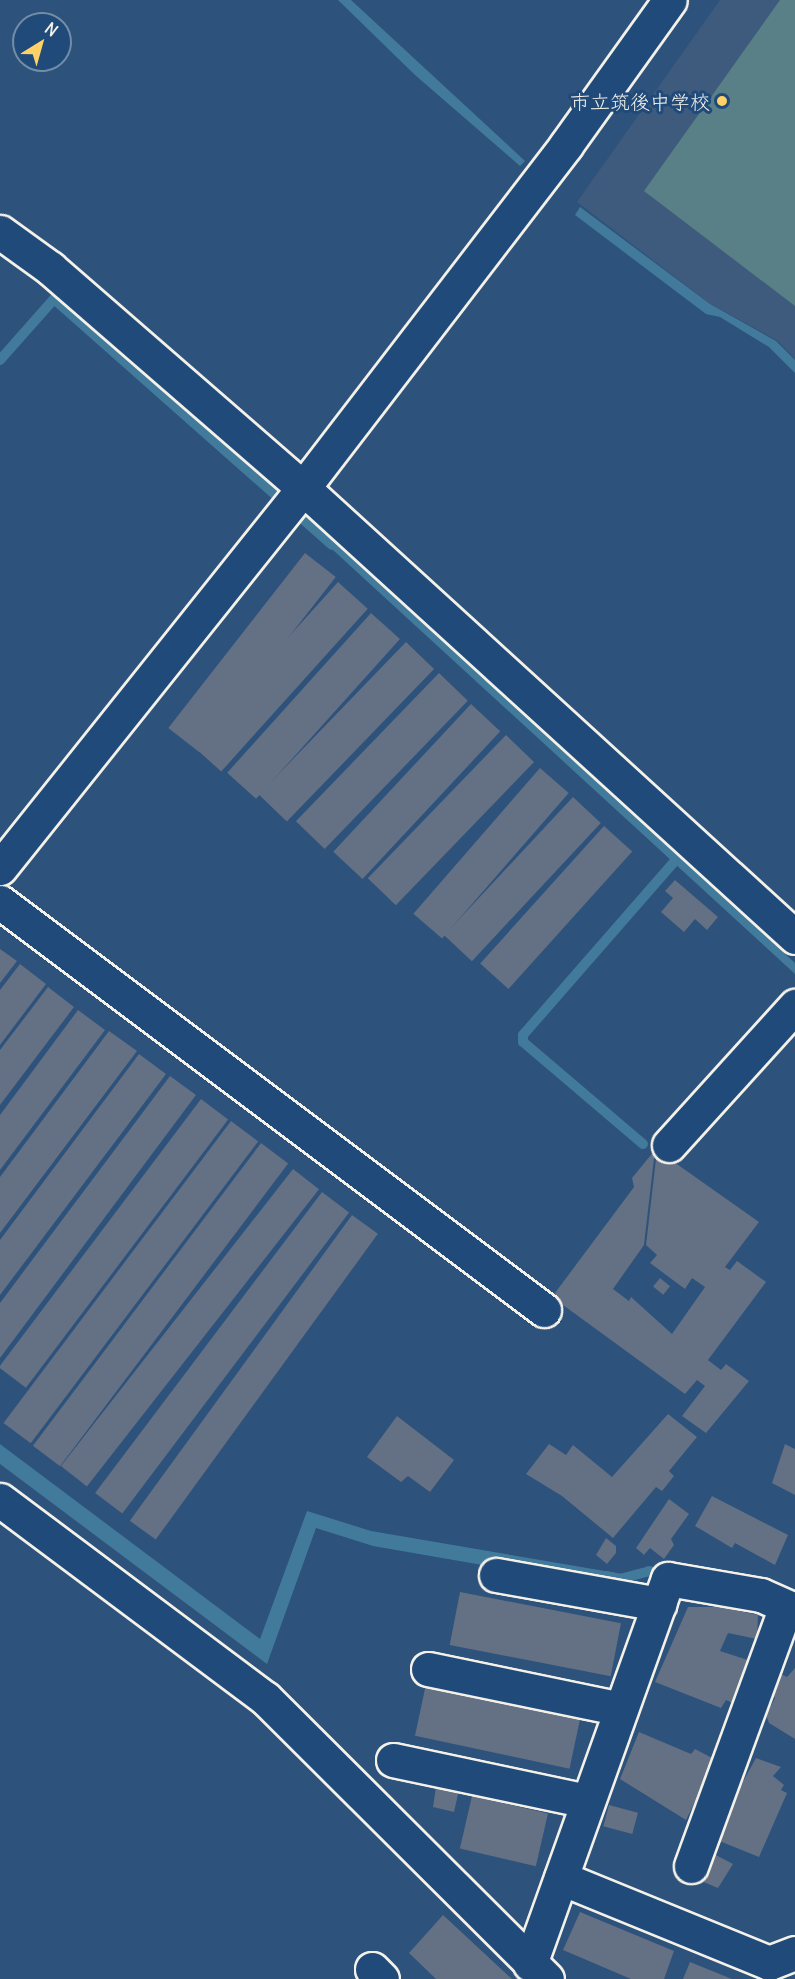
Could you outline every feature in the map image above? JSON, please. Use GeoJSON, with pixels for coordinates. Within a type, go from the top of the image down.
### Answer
{"type":"FeatureCollection","features":[{"type":"Feature","properties":{"kind":"street"},"geometry":{"type":"LineString","coordinates":[[0,868],[303,488],[566,145],[670,0]]}},
{"type":"Feature","properties":{"kind":"street"},"geometry":{"type":"LineString","coordinates":[[0,232],[50,268],[303,488],[795,937]]}},
{"type":"Feature","properties":{"kind":"street"},"geometry":{"type":"LineString","coordinates":[[0,902],[544,1311]]}},
{"type":"Feature","properties":{"kind":"street"},"geometry":{"type":"LineString","coordinates":[[669,1145],[795,1006]]}},
{"type":"Feature","properties":{"kind":"street"},"geometry":{"type":"LineString","coordinates":[[0,1500],[266,1698],[539,1971]]}},
{"type":"Feature","properties":{"kind":"street"},"geometry":{"type":"LineString","coordinates":[[496,1575],[659,1604]]}},
{"type":"Feature","properties":{"kind":"street"},"geometry":{"type":"LineString","coordinates":[[539,1971],[561,1878],[668,1579],[761,1595],[791,1609],[691,1866]]}},
{"type":"Feature","properties":{"kind":"street"},"geometry":{"type":"LineString","coordinates":[[428,1669],[621,1709]]}},
{"type":"Feature","properties":{"kind":"street"},"geometry":{"type":"LineString","coordinates":[[393,1760],[588,1801]]}},
{"type":"Feature","properties":{"kind":"street"},"geometry":{"type":"LineString","coordinates":[[561,1878],[770,1963],[795,1953]]}},
{"type":"Feature","properties":{"kind":"shaded area"},"geometry":{"type":"Polygon","coordinates":[[[338,0],[351,0],[525,161],[520,166],[415,75],[338,0]]]}},
{"type":"Feature","properties":{"kind":"shaded area","name":"市立筑後中学校"},"geometry":{"type":"Polygon","coordinates":[[[720,0],[795,0],[795,359],[778,341],[709,303],[577,202],[720,0]]]}},
{"type":"Feature","properties":{"kind":"shaded area"},"geometry":{"type":"Polygon","coordinates":[[[580,207],[710,304],[776,341],[795,360],[795,373],[769,347],[720,317],[706,314],[575,215],[580,207]]]}},
{"type":"Feature","properties":{"kind":"shaded area"},"geometry":{"type":"Polygon","coordinates":[[[325,534],[795,963],[795,974],[321,539],[325,534]]]}},
{"type":"Feature","properties":{"kind":"shaded area"},"geometry":{"type":"Polygon","coordinates":[[[0,1444],[260,1639],[307,1511],[371,1531],[622,1574],[621,1589],[373,1546],[316,1528],[267,1664],[0,1464],[0,1444]]]}},
{"type":"Feature","properties":{"kind":"green space"},"geometry":{"type":"Polygon","coordinates":[[[780,0],[795,0],[795,306],[644,191],[780,0]]]}},
{"type":"Feature","properties":{"kind":"building"},"geometry":{"type":"Polygon","coordinates":[[[305,553],[336,577],[199,752],[168,728],[305,553]]]}},
{"type":"Feature","properties":{"kind":"building"},"geometry":{"type":"Polygon","coordinates":[[[338,582],[368,609],[221,772],[191,745],[338,582]]]}},
{"type":"Feature","properties":{"kind":"building"},"geometry":{"type":"Polygon","coordinates":[[[371,613],[400,639],[256,799],[227,773],[371,613]]]}},
{"type":"Feature","properties":{"kind":"building"},"geometry":{"type":"Polygon","coordinates":[[[406,642],[434,669],[287,822],[259,795],[406,642]]]}},
{"type":"Feature","properties":{"kind":"building"},"geometry":{"type":"Polygon","coordinates":[[[439,673],[468,701],[325,849],[296,821],[439,673]]]}},
{"type":"Feature","properties":{"kind":"building"},"geometry":{"type":"Polygon","coordinates":[[[471,704],[500,731],[362,879],[333,852],[471,704]]]}},
{"type":"Feature","properties":{"kind":"building"},"geometry":{"type":"Polygon","coordinates":[[[506,735],[534,762],[396,905],[368,878],[506,735]]]}},
{"type":"Feature","properties":{"kind":"building"},"geometry":{"type":"Polygon","coordinates":[[[540,768],[569,793],[442,939],[413,914],[540,768]]]}},
{"type":"Feature","properties":{"kind":"building"},"geometry":{"type":"Polygon","coordinates":[[[573,797],[601,823],[472,961],[444,935],[573,797]]]}},
{"type":"Feature","properties":{"kind":"building"},"geometry":{"type":"Polygon","coordinates":[[[604,826],[632,851],[508,989],[480,963],[604,826]]]}},
{"type":"Feature","properties":{"kind":"building"},"geometry":{"type":"Polygon","coordinates":[[[675,880],[718,917],[707,930],[695,919],[684,932],[661,912],[673,898],[665,891],[675,880]]]}},
{"type":"Feature","properties":{"kind":"building"},"geometry":{"type":"Polygon","coordinates":[[[0,949],[17,961],[0,983],[0,949]]]}},
{"type":"Feature","properties":{"kind":"building"},"geometry":{"type":"Polygon","coordinates":[[[20,964],[46,984],[0,1045],[0,990],[20,964]]]}},
{"type":"Feature","properties":{"kind":"building"},"geometry":{"type":"Polygon","coordinates":[[[48,987],[74,1007],[0,1105],[0,1050],[48,987]]]}},
{"type":"Feature","properties":{"kind":"building"},"geometry":{"type":"Polygon","coordinates":[[[78,1010],[105,1030],[0,1170],[0,1115],[78,1010]]]}},
{"type":"Feature","properties":{"kind":"building"},"geometry":{"type":"Polygon","coordinates":[[[109,1031],[137,1051],[0,1233],[0,1177],[109,1031]]]}},
{"type":"Feature","properties":{"kind":"building"},"geometry":{"type":"Polygon","coordinates":[[[139,1054],[166,1074],[0,1295],[0,1240],[139,1054]]]}},
{"type":"Feature","properties":{"kind":"building"},"geometry":{"type":"Polygon","coordinates":[[[170,1076],[196,1095],[0,1358],[0,1303],[170,1076]]]}},
{"type":"Feature","properties":{"kind":"building"},"geometry":{"type":"Polygon","coordinates":[[[201,1099],[228,1119],[26,1388],[0,1368],[0,1366],[201,1099]]]}},
{"type":"Feature","properties":{"kind":"building"},"geometry":{"type":"Polygon","coordinates":[[[231,1121],[258,1141],[31,1443],[4,1423],[231,1121]]]}},
{"type":"Feature","properties":{"kind":"building"},"geometry":{"type":"Polygon","coordinates":[[[261,1143],[288,1163],[60,1466],[33,1446],[261,1143]]]}},
{"type":"Feature","properties":{"kind":"building"},"geometry":{"type":"Polygon","coordinates":[[[655,1150],[644,1245],[613,1289],[629,1301],[631,1297],[672,1334],[705,1287],[692,1278],[685,1289],[650,1263],[657,1255],[646,1245],[657,1150],[759,1222],[725,1267],[730,1270],[737,1261],[766,1282],[708,1360],[721,1370],[726,1364],[749,1381],[706,1433],[682,1416],[705,1386],[697,1380],[685,1394],[552,1297],[634,1187],[632,1178],[655,1150]]]}},
{"type":"Feature","properties":{"kind":"building"},"geometry":{"type":"Polygon","coordinates":[[[293,1169],[319,1189],[87,1486],[61,1466],[293,1169]]]}},
{"type":"Feature","properties":{"kind":"building"},"geometry":{"type":"Polygon","coordinates":[[[322,1192],[349,1212],[122,1514],[95,1493],[322,1192]]]}},
{"type":"Feature","properties":{"kind":"building"},"geometry":{"type":"Polygon","coordinates":[[[352,1215],[378,1234],[156,1540],[130,1521],[352,1215]]]}},
{"type":"Feature","properties":{"kind":"building"},"geometry":{"type":"Polygon","coordinates":[[[660,1278],[670,1286],[663,1295],[653,1287],[660,1278]]]}},
{"type":"Feature","properties":{"kind":"building"},"geometry":{"type":"Polygon","coordinates":[[[668,1414],[697,1437],[669,1471],[674,1476],[662,1491],[656,1487],[613,1538],[562,1496],[526,1474],[549,1444],[566,1455],[573,1445],[612,1477],[668,1414]]]}},
{"type":"Feature","properties":{"kind":"building"},"geometry":{"type":"Polygon","coordinates":[[[397,1416],[454,1460],[430,1492],[408,1476],[401,1482],[367,1457],[397,1416]]]}},
{"type":"Feature","properties":{"kind":"building"},"geometry":{"type":"Polygon","coordinates":[[[785,1444],[795,1449],[795,1495],[772,1483],[785,1444]]]}},
{"type":"Feature","properties":{"kind":"building"},"geometry":{"type":"Polygon","coordinates":[[[712,1496],[788,1535],[775,1565],[735,1543],[732,1548],[695,1526],[712,1496]]]}},
{"type":"Feature","properties":{"kind":"building"},"geometry":{"type":"Polygon","coordinates":[[[669,1499],[689,1514],[671,1539],[674,1545],[664,1559],[650,1548],[644,1555],[636,1548],[669,1499]]]}},
{"type":"Feature","properties":{"kind":"building"},"geometry":{"type":"Polygon","coordinates":[[[606,1538],[616,1546],[616,1553],[607,1564],[596,1555],[606,1538]]]}},
{"type":"Feature","properties":{"kind":"building"},"geometry":{"type":"Polygon","coordinates":[[[460,1592],[621,1623],[611,1676],[450,1645],[460,1592]]]}},
{"type":"Feature","properties":{"kind":"building"},"geometry":{"type":"Polygon","coordinates":[[[688,1607],[721,1607],[758,1615],[757,1639],[728,1633],[720,1651],[754,1662],[737,1705],[726,1700],[721,1708],[655,1682],[688,1607]]]}},
{"type":"Feature","properties":{"kind":"building"},"geometry":{"type":"Polygon","coordinates":[[[795,1668],[795,1739],[769,1723],[766,1715],[775,1698],[767,1688],[779,1673],[787,1677],[795,1668]]]}},
{"type":"Feature","properties":{"kind":"building"},"geometry":{"type":"Polygon","coordinates":[[[426,1684],[581,1717],[570,1769],[415,1736],[426,1684]]]}},
{"type":"Feature","properties":{"kind":"building"},"geometry":{"type":"Polygon","coordinates":[[[639,1732],[691,1754],[695,1749],[716,1760],[686,1820],[620,1779],[639,1732]]]}},
{"type":"Feature","properties":{"kind":"building"},"geometry":{"type":"Polygon","coordinates":[[[756,1758],[781,1767],[773,1776],[784,1785],[781,1790],[787,1793],[759,1857],[712,1838],[756,1758]]]}},
{"type":"Feature","properties":{"kind":"building"},"geometry":{"type":"Polygon","coordinates":[[[436,1787],[459,1790],[454,1812],[433,1807],[436,1787]]]}},
{"type":"Feature","properties":{"kind":"building"},"geometry":{"type":"Polygon","coordinates":[[[472,1796],[548,1814],[536,1866],[460,1849],[472,1796]]]}},
{"type":"Feature","properties":{"kind":"building"},"geometry":{"type":"Polygon","coordinates":[[[609,1805],[638,1813],[632,1834],[603,1826],[609,1805]]]}},
{"type":"Feature","properties":{"kind":"building"},"geometry":{"type":"Polygon","coordinates":[[[710,1852],[733,1864],[718,1888],[699,1880],[710,1852]]]}},
{"type":"Feature","properties":{"kind":"building"},"geometry":{"type":"Polygon","coordinates":[[[580,1912],[674,1951],[664,1979],[631,1979],[563,1950],[580,1912]]]}},
{"type":"Feature","properties":{"kind":"building"},"geometry":{"type":"Polygon","coordinates":[[[443,1915],[512,1979],[436,1979],[409,1953],[443,1915]]]}},
{"type":"Feature","properties":{"kind":"building"},"geometry":{"type":"Polygon","coordinates":[[[690,1962],[732,1979],[683,1979],[690,1962]]]}},
{"type":"Feature","properties":{"kind":"waterway"},"geometry":{"type":"LineString","coordinates":[[0,360],[54,299],[332,545]]}},
{"type":"Feature","properties":{"kind":"waterway"},"geometry":{"type":"LineString","coordinates":[[643,1144],[523,1042],[523,1035],[675,861]]}},
{"type":"Feature","properties":{"kind":"waterway"},"geometry":{"type":"LineString","coordinates":[[607,1576],[620,1579],[649,1571],[665,1575]]}},
{"type":"Feature","properties":{"kind":"place","name":"市立筑後中学校"},"geometry":{"type":"Point","coordinates":[722,101]}}]}
